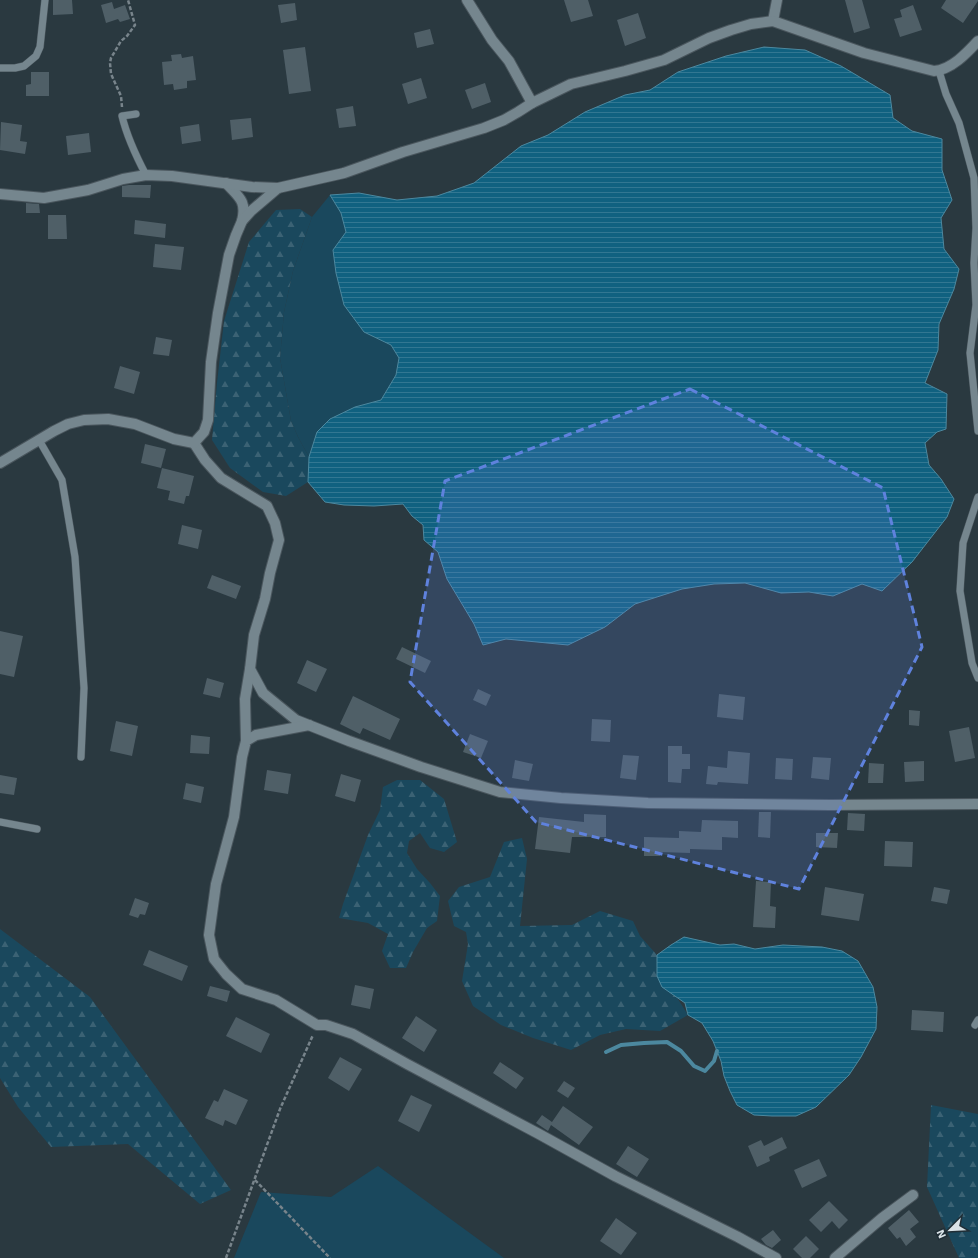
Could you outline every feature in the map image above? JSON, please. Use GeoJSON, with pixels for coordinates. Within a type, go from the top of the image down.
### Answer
{"type":"FeatureCollection","features":[{"type":"Feature","properties":{"kind":"street"},"geometry":{"type":"LineString","coordinates":[[467,0],[492,40],[509,61],[532,103]]}},
{"type":"Feature","properties":{"kind":"street"},"geometry":{"type":"LineString","coordinates":[[773,21],[777,0]]}},
{"type":"Feature","properties":{"kind":"street"},"geometry":{"type":"LineString","coordinates":[[0,194],[44,198],[88,190],[146,175],[172,176],[252,187],[278,188],[344,173],[403,152],[484,128],[504,120],[532,103],[571,84],[664,60],[709,38],[752,24],[773,21],[864,53],[929,70],[939,70],[949,66],[958,60],[978,41]]}},
{"type":"Feature","properties":{"kind":"street"},"geometry":{"type":"LineString","coordinates":[[194,443],[204,432],[208,420],[211,362],[218,313],[229,256],[242,221],[244,211],[242,200],[226,183]]}},
{"type":"Feature","properties":{"kind":"street"},"geometry":{"type":"LineString","coordinates":[[242,221],[258,203],[278,188]]}},
{"type":"Feature","properties":{"kind":"street"},"geometry":{"type":"LineString","coordinates":[[0,463],[68,424],[84,420],[108,419],[135,424],[174,439],[194,443],[205,460],[221,478],[268,506],[275,523],[279,540],[265,599],[254,635],[245,699],[244,724],[246,742],[242,757],[234,817],[216,884],[209,935],[214,959],[226,974],[242,990],[276,1000],[317,1026],[326,1025],[353,1034],[615,1176],[738,1237],[776,1258]]}},
{"type":"Feature","properties":{"kind":"street"},"geometry":{"type":"LineString","coordinates":[[250,669],[263,693],[296,720],[421,767],[500,792],[561,798],[648,803],[830,805],[978,804]]}},
{"type":"Feature","properties":{"kind":"street"},"geometry":{"type":"LineString","coordinates":[[246,742],[256,735],[309,725]]}},
{"type":"Feature","properties":{"kind":"street"},"geometry":{"type":"LineString","coordinates":[[835,1258],[882,1218],[913,1195]]}},
{"type":"Feature","properties":{"kind":"lane"},"geometry":{"type":"LineString","coordinates":[[0,68],[15,68],[24,66],[36,56],[40,47],[45,0]]}},
{"type":"Feature","properties":{"kind":"lane"},"geometry":{"type":"LineString","coordinates":[[939,70],[946,94],[959,123],[974,178],[976,228],[974,263],[976,305],[970,353],[978,431]]}},
{"type":"Feature","properties":{"kind":"lane"},"geometry":{"type":"LineString","coordinates":[[136,114],[122,116],[133,150],[146,175]]}},
{"type":"Feature","properties":{"kind":"lane"},"geometry":{"type":"LineString","coordinates":[[39,440],[62,480],[75,557],[84,688],[81,756]]}},
{"type":"Feature","properties":{"kind":"lane"},"geometry":{"type":"LineString","coordinates":[[978,497],[963,543],[960,591],[972,663],[978,678]]}},
{"type":"Feature","properties":{"kind":"lane"},"geometry":{"type":"LineString","coordinates":[[0,822],[37,829]]}},
{"type":"Feature","properties":{"kind":"path"},"geometry":{"type":"LineString","coordinates":[[122,116],[121,96],[111,74],[110,63],[111,58],[121,41],[127,36],[134,25],[128,0]]}},
{"type":"Feature","properties":{"kind":"path"},"geometry":{"type":"LineString","coordinates":[[226,1258],[280,1109],[317,1026]]}},
{"type":"Feature","properties":{"kind":"path"},"geometry":{"type":"LineString","coordinates":[[255,1180],[330,1258]]}},
{"type":"Feature","properties":{"kind":"highlighted area"},"geometry":{"type":"Polygon","coordinates":[[[690,389],[883,488],[922,647],[799,889],[536,822],[410,682],[445,481],[690,389]]]}},
{"type":"Feature","properties":{"kind":"green space"},"geometry":{"type":"Polygon","coordinates":[[[330,195],[341,213],[346,232],[333,250],[336,273],[344,305],[364,332],[391,345],[399,358],[396,375],[381,400],[355,407],[317,432],[309,457],[291,421],[280,358],[284,312],[293,271],[312,217],[330,195]]]}},
{"type":"Feature","properties":{"kind":"green space"},"geometry":{"type":"Polygon","coordinates":[[[300,209],[312,217],[293,271],[284,312],[280,358],[291,421],[309,457],[308,482],[286,496],[263,492],[230,468],[212,440],[224,321],[249,242],[276,210],[300,209]]]}},
{"type":"Feature","properties":{"kind":"green space"},"geometry":{"type":"Polygon","coordinates":[[[397,780],[420,780],[444,799],[457,842],[444,852],[430,848],[420,833],[409,841],[407,853],[417,869],[440,896],[437,921],[427,928],[413,952],[406,968],[390,968],[382,951],[388,934],[368,923],[339,918],[368,835],[380,810],[383,787],[397,780]]]}},
{"type":"Feature","properties":{"kind":"green space"},"geometry":{"type":"Polygon","coordinates":[[[522,838],[527,859],[520,926],[572,925],[600,911],[633,921],[640,936],[657,955],[657,976],[662,987],[676,996],[688,1015],[660,1031],[626,1029],[600,1035],[571,1050],[533,1038],[501,1025],[473,1006],[462,981],[468,944],[466,932],[454,926],[448,901],[459,887],[490,877],[504,842],[522,838]]]}},
{"type":"Feature","properties":{"kind":"green space"},"geometry":{"type":"Polygon","coordinates":[[[0,929],[90,997],[231,1190],[200,1204],[128,1144],[51,1147],[18,1107],[0,1078],[0,929]]]}},
{"type":"Feature","properties":{"kind":"green space"},"geometry":{"type":"Polygon","coordinates":[[[931,1105],[978,1114],[978,1258],[959,1258],[927,1187],[931,1105]]]}},
{"type":"Feature","properties":{"kind":"green space"},"geometry":{"type":"Polygon","coordinates":[[[378,1166],[504,1258],[234,1258],[261,1192],[331,1197],[378,1166]]]}},
{"type":"Feature","properties":{"kind":"shaded area"},"geometry":{"type":"Polygon","coordinates":[[[764,47],[805,50],[841,66],[890,95],[893,118],[912,131],[942,139],[942,170],[952,200],[941,218],[944,249],[959,269],[954,289],[939,324],[938,350],[925,383],[947,394],[946,429],[937,432],[925,443],[929,465],[941,479],[954,499],[947,517],[912,562],[882,591],[862,584],[833,596],[809,592],[781,593],[745,583],[714,584],[682,589],[635,604],[605,627],[568,645],[506,639],[483,645],[474,624],[447,579],[438,552],[424,540],[423,525],[412,516],[403,504],[374,506],[344,505],[325,502],[308,482],[309,457],[317,432],[330,419],[355,407],[381,400],[396,375],[399,358],[391,345],[364,332],[344,305],[336,273],[333,250],[346,232],[341,213],[330,195],[359,193],[397,200],[437,196],[474,183],[521,146],[548,135],[585,112],[625,95],[650,90],[678,72],[726,56],[764,47]]]}},
{"type":"Feature","properties":{"kind":"shaded area"},"geometry":{"type":"Polygon","coordinates":[[[684,937],[720,945],[734,944],[755,949],[783,945],[822,947],[842,951],[858,961],[873,987],[877,1007],[876,1029],[861,1057],[849,1075],[816,1107],[796,1116],[772,1116],[754,1115],[737,1105],[724,1076],[721,1061],[713,1041],[702,1023],[688,1015],[685,1003],[662,987],[657,976],[657,955],[684,937]]]}},
{"type":"Feature","properties":{"kind":"building"},"geometry":{"type":"Polygon","coordinates":[[[53,0],[72,0],[73,14],[53,15],[53,0]]]}},
{"type":"Feature","properties":{"kind":"building"},"geometry":{"type":"Polygon","coordinates":[[[564,0],[588,0],[593,16],[571,22],[564,0]]]}},
{"type":"Feature","properties":{"kind":"building"},"geometry":{"type":"Polygon","coordinates":[[[845,0],[862,0],[870,28],[854,33],[845,0]]]}},
{"type":"Feature","properties":{"kind":"building"},"geometry":{"type":"Polygon","coordinates":[[[946,0],[978,1],[963,23],[941,8],[946,0]]]}},
{"type":"Feature","properties":{"kind":"building"},"geometry":{"type":"Polygon","coordinates":[[[112,2],[114,9],[125,5],[130,19],[120,22],[118,19],[106,23],[101,5],[112,2]]]}},
{"type":"Feature","properties":{"kind":"building"},"geometry":{"type":"Polygon","coordinates":[[[295,3],[297,20],[281,23],[278,5],[295,3]]]}},
{"type":"Feature","properties":{"kind":"building"},"geometry":{"type":"Polygon","coordinates":[[[913,5],[922,30],[900,37],[894,19],[902,17],[900,10],[913,5]]]}},
{"type":"Feature","properties":{"kind":"building"},"geometry":{"type":"Polygon","coordinates":[[[638,13],[646,38],[625,46],[617,20],[638,13]]]}},
{"type":"Feature","properties":{"kind":"building"},"geometry":{"type":"Polygon","coordinates":[[[430,29],[434,44],[417,48],[414,33],[430,29]]]}},
{"type":"Feature","properties":{"kind":"building"},"geometry":{"type":"Polygon","coordinates":[[[305,47],[311,91],[289,94],[283,50],[305,47]]]}},
{"type":"Feature","properties":{"kind":"building"},"geometry":{"type":"Polygon","coordinates":[[[181,54],[182,58],[193,56],[196,80],[187,81],[187,88],[174,90],[173,84],[164,85],[162,62],[172,61],[171,55],[181,54]]]}},
{"type":"Feature","properties":{"kind":"building"},"geometry":{"type":"Polygon","coordinates":[[[31,72],[49,72],[49,96],[26,96],[26,85],[31,84],[31,72]]]}},
{"type":"Feature","properties":{"kind":"building"},"geometry":{"type":"Polygon","coordinates":[[[421,78],[427,98],[408,104],[402,84],[421,78]]]}},
{"type":"Feature","properties":{"kind":"building"},"geometry":{"type":"Polygon","coordinates":[[[485,83],[491,102],[472,109],[465,90],[485,83]]]}},
{"type":"Feature","properties":{"kind":"building"},"geometry":{"type":"Polygon","coordinates":[[[353,106],[356,126],[339,128],[336,109],[353,106]]]}},
{"type":"Feature","properties":{"kind":"building"},"geometry":{"type":"Polygon","coordinates":[[[251,118],[253,137],[232,140],[230,120],[251,118]]]}},
{"type":"Feature","properties":{"kind":"building"},"geometry":{"type":"Polygon","coordinates":[[[1,122],[22,125],[20,141],[27,142],[25,154],[0,150],[1,122]]]}},
{"type":"Feature","properties":{"kind":"building"},"geometry":{"type":"Polygon","coordinates":[[[199,124],[201,141],[182,144],[180,127],[199,124]]]}},
{"type":"Feature","properties":{"kind":"building"},"geometry":{"type":"Polygon","coordinates":[[[89,133],[91,152],[68,155],[66,136],[89,133]]]}},
{"type":"Feature","properties":{"kind":"building"},"geometry":{"type":"Polygon","coordinates":[[[151,185],[150,198],[122,197],[122,186],[151,185]]]}},
{"type":"Feature","properties":{"kind":"building"},"geometry":{"type":"Polygon","coordinates":[[[26,203],[39,204],[40,213],[26,213],[26,203]]]}},
{"type":"Feature","properties":{"kind":"building"},"geometry":{"type":"Polygon","coordinates":[[[48,215],[66,215],[67,239],[48,239],[48,215]]]}},
{"type":"Feature","properties":{"kind":"building"},"geometry":{"type":"Polygon","coordinates":[[[135,220],[166,224],[165,238],[134,234],[135,220]]]}},
{"type":"Feature","properties":{"kind":"building"},"geometry":{"type":"Polygon","coordinates":[[[155,244],[184,247],[181,270],[153,267],[155,244]]]}},
{"type":"Feature","properties":{"kind":"building"},"geometry":{"type":"Polygon","coordinates":[[[156,337],[172,340],[169,356],[153,354],[156,337]]]}},
{"type":"Feature","properties":{"kind":"building"},"geometry":{"type":"Polygon","coordinates":[[[120,366],[140,372],[134,394],[114,388],[120,366]]]}},
{"type":"Feature","properties":{"kind":"building"},"geometry":{"type":"Polygon","coordinates":[[[145,444],[166,449],[161,468],[141,463],[145,444]]]}},
{"type":"Feature","properties":{"kind":"building"},"geometry":{"type":"Polygon","coordinates":[[[162,468],[194,476],[189,496],[186,496],[184,504],[168,500],[170,491],[157,488],[162,468]]]}},
{"type":"Feature","properties":{"kind":"building"},"geometry":{"type":"Polygon","coordinates":[[[182,525],[202,530],[198,549],[178,544],[182,525]]]}},
{"type":"Feature","properties":{"kind":"building"},"geometry":{"type":"Polygon","coordinates":[[[212,575],[241,586],[236,599],[207,588],[212,575]]]}},
{"type":"Feature","properties":{"kind":"building"},"geometry":{"type":"Polygon","coordinates":[[[0,631],[23,636],[14,677],[0,674],[0,631]]]}},
{"type":"Feature","properties":{"kind":"building"},"geometry":{"type":"Polygon","coordinates":[[[402,647],[431,661],[425,673],[396,659],[402,647]]]}},
{"type":"Feature","properties":{"kind":"building"},"geometry":{"type":"Polygon","coordinates":[[[307,660],[327,669],[316,692],[297,683],[307,660]]]}},
{"type":"Feature","properties":{"kind":"building"},"geometry":{"type":"Polygon","coordinates":[[[207,678],[224,683],[220,698],[203,694],[207,678]]]}},
{"type":"Feature","properties":{"kind":"building"},"geometry":{"type":"Polygon","coordinates":[[[478,689],[491,695],[486,706],[473,700],[478,689]]]}},
{"type":"Feature","properties":{"kind":"building"},"geometry":{"type":"Polygon","coordinates":[[[719,694],[745,697],[743,720],[717,717],[719,694]]]}},
{"type":"Feature","properties":{"kind":"building"},"geometry":{"type":"Polygon","coordinates":[[[353,696],[400,719],[390,740],[363,728],[360,734],[340,724],[353,696]]]}},
{"type":"Feature","properties":{"kind":"building"},"geometry":{"type":"Polygon","coordinates":[[[909,710],[920,711],[919,726],[909,725],[909,710]]]}},
{"type":"Feature","properties":{"kind":"building"},"geometry":{"type":"Polygon","coordinates":[[[592,719],[611,720],[610,742],[591,741],[592,719]]]}},
{"type":"Feature","properties":{"kind":"building"},"geometry":{"type":"Polygon","coordinates":[[[116,721],[138,726],[132,756],[110,751],[116,721]]]}},
{"type":"Feature","properties":{"kind":"building"},"geometry":{"type":"Polygon","coordinates":[[[969,727],[975,758],[955,762],[949,731],[969,727]]]}},
{"type":"Feature","properties":{"kind":"building"},"geometry":{"type":"Polygon","coordinates":[[[470,734],[488,741],[481,758],[463,752],[470,734]]]}},
{"type":"Feature","properties":{"kind":"building"},"geometry":{"type":"Polygon","coordinates":[[[191,735],[210,737],[209,754],[190,753],[191,735]]]}},
{"type":"Feature","properties":{"kind":"building"},"geometry":{"type":"Polygon","coordinates":[[[668,746],[682,746],[682,754],[690,754],[690,769],[682,769],[681,783],[668,782],[668,746]]]}},
{"type":"Feature","properties":{"kind":"building"},"geometry":{"type":"Polygon","coordinates":[[[728,751],[750,753],[748,784],[718,782],[717,785],[706,784],[708,766],[727,768],[728,751]]]}},
{"type":"Feature","properties":{"kind":"building"},"geometry":{"type":"Polygon","coordinates":[[[623,755],[639,756],[636,780],[620,778],[623,755]]]}},
{"type":"Feature","properties":{"kind":"building"},"geometry":{"type":"Polygon","coordinates":[[[813,757],[831,758],[829,780],[811,778],[813,757]]]}},
{"type":"Feature","properties":{"kind":"building"},"geometry":{"type":"Polygon","coordinates":[[[776,758],[793,759],[792,780],[775,779],[776,758]]]}},
{"type":"Feature","properties":{"kind":"building"},"geometry":{"type":"Polygon","coordinates":[[[515,760],[533,764],[529,781],[512,778],[515,760]]]}},
{"type":"Feature","properties":{"kind":"building"},"geometry":{"type":"Polygon","coordinates":[[[924,761],[924,781],[905,782],[904,762],[924,761]]]}},
{"type":"Feature","properties":{"kind":"building"},"geometry":{"type":"Polygon","coordinates":[[[869,763],[884,764],[883,783],[868,783],[869,763]]]}},
{"type":"Feature","properties":{"kind":"building"},"geometry":{"type":"Polygon","coordinates":[[[267,770],[291,774],[288,794],[264,790],[267,770]]]}},
{"type":"Feature","properties":{"kind":"building"},"geometry":{"type":"Polygon","coordinates":[[[341,774],[361,780],[355,802],[335,796],[341,774]]]}},
{"type":"Feature","properties":{"kind":"building"},"geometry":{"type":"Polygon","coordinates":[[[0,775],[17,778],[14,795],[0,793],[0,775]]]}},
{"type":"Feature","properties":{"kind":"building"},"geometry":{"type":"Polygon","coordinates":[[[186,783],[204,787],[201,803],[183,799],[186,783]]]}},
{"type":"Feature","properties":{"kind":"building"},"geometry":{"type":"Polygon","coordinates":[[[759,812],[771,812],[770,838],[758,837],[759,812]]]}},
{"type":"Feature","properties":{"kind":"building"},"geometry":{"type":"Polygon","coordinates":[[[848,813],[865,814],[864,831],[847,830],[848,813]]]}},
{"type":"Feature","properties":{"kind":"building"},"geometry":{"type":"Polygon","coordinates":[[[584,814],[606,815],[606,837],[572,837],[570,853],[535,849],[539,817],[584,822],[584,814]]]}},
{"type":"Feature","properties":{"kind":"building"},"geometry":{"type":"Polygon","coordinates":[[[702,820],[738,821],[738,838],[722,837],[722,850],[690,849],[690,853],[660,852],[660,856],[644,856],[644,837],[679,838],[679,831],[701,832],[702,820]]]}},
{"type":"Feature","properties":{"kind":"building"},"geometry":{"type":"Polygon","coordinates":[[[816,833],[838,833],[837,848],[816,847],[816,833]]]}},
{"type":"Feature","properties":{"kind":"building"},"geometry":{"type":"Polygon","coordinates":[[[885,841],[913,842],[912,867],[884,866],[885,841]]]}},
{"type":"Feature","properties":{"kind":"building"},"geometry":{"type":"Polygon","coordinates":[[[756,881],[771,882],[770,906],[776,907],[775,928],[753,927],[756,881]]]}},
{"type":"Feature","properties":{"kind":"building"},"geometry":{"type":"Polygon","coordinates":[[[825,887],[864,894],[859,921],[821,915],[825,887]]]}},
{"type":"Feature","properties":{"kind":"building"},"geometry":{"type":"Polygon","coordinates":[[[934,887],[950,890],[947,904],[931,901],[934,887]]]}},
{"type":"Feature","properties":{"kind":"building"},"geometry":{"type":"Polygon","coordinates":[[[135,898],[149,903],[145,915],[140,914],[138,918],[129,915],[135,898]]]}},
{"type":"Feature","properties":{"kind":"building"},"geometry":{"type":"Polygon","coordinates":[[[149,950],[188,966],[182,981],[143,965],[149,950]]]}},
{"type":"Feature","properties":{"kind":"building"},"geometry":{"type":"Polygon","coordinates":[[[355,985],[374,989],[370,1009],[351,1005],[355,985]]]}},
{"type":"Feature","properties":{"kind":"building"},"geometry":{"type":"Polygon","coordinates":[[[210,986],[230,991],[227,1002],[207,996],[210,986]]]}},
{"type":"Feature","properties":{"kind":"building"},"geometry":{"type":"Polygon","coordinates":[[[912,1010],[944,1012],[943,1032],[911,1030],[912,1010]]]}},
{"type":"Feature","properties":{"kind":"building"},"geometry":{"type":"Polygon","coordinates":[[[416,1016],[437,1030],[424,1052],[402,1038],[416,1016]]]}},
{"type":"Feature","properties":{"kind":"building"},"geometry":{"type":"Polygon","coordinates":[[[236,1017],[270,1034],[261,1053],[226,1036],[236,1017]]]}},
{"type":"Feature","properties":{"kind":"building"},"geometry":{"type":"Polygon","coordinates":[[[340,1057],[362,1069],[349,1091],[328,1078],[340,1057]]]}},
{"type":"Feature","properties":{"kind":"building"},"geometry":{"type":"Polygon","coordinates":[[[500,1062],[524,1078],[516,1089],[493,1073],[500,1062]]]}},
{"type":"Feature","properties":{"kind":"building"},"geometry":{"type":"Polygon","coordinates":[[[564,1081],[575,1088],[568,1098],[557,1091],[564,1081]]]}},
{"type":"Feature","properties":{"kind":"building"},"geometry":{"type":"Polygon","coordinates":[[[224,1089],[248,1100],[236,1125],[225,1120],[223,1126],[205,1118],[214,1100],[218,1102],[224,1089]]]}},
{"type":"Feature","properties":{"kind":"building"},"geometry":{"type":"Polygon","coordinates":[[[411,1095],[432,1105],[419,1132],[398,1121],[411,1095]]]}},
{"type":"Feature","properties":{"kind":"building"},"geometry":{"type":"Polygon","coordinates":[[[563,1106],[593,1127],[579,1145],[551,1125],[548,1131],[536,1123],[542,1115],[552,1122],[563,1106]]]}},
{"type":"Feature","properties":{"kind":"building"},"geometry":{"type":"Polygon","coordinates":[[[782,1137],[787,1148],[769,1157],[770,1161],[757,1167],[748,1146],[761,1140],[764,1146],[782,1137]]]}},
{"type":"Feature","properties":{"kind":"building"},"geometry":{"type":"Polygon","coordinates":[[[628,1146],[649,1159],[637,1177],[616,1164],[628,1146]]]}},
{"type":"Feature","properties":{"kind":"building"},"geometry":{"type":"Polygon","coordinates":[[[819,1159],[827,1176],[802,1188],[794,1170],[819,1159]]]}},
{"type":"Feature","properties":{"kind":"building"},"geometry":{"type":"Polygon","coordinates":[[[829,1201],[848,1220],[839,1229],[832,1221],[821,1232],[809,1220],[829,1201]]]}},
{"type":"Feature","properties":{"kind":"building"},"geometry":{"type":"Polygon","coordinates":[[[909,1210],[919,1222],[910,1229],[916,1237],[906,1246],[900,1237],[897,1239],[888,1228],[909,1210]]]}},
{"type":"Feature","properties":{"kind":"building"},"geometry":{"type":"Polygon","coordinates":[[[616,1218],[637,1233],[621,1255],[600,1241],[616,1218]]]}},
{"type":"Feature","properties":{"kind":"building"},"geometry":{"type":"Polygon","coordinates":[[[773,1230],[781,1240],[772,1248],[766,1245],[761,1239],[773,1230]]]}},
{"type":"Feature","properties":{"kind":"building"},"geometry":{"type":"Polygon","coordinates":[[[806,1236],[819,1249],[810,1258],[802,1258],[793,1249],[806,1236]]]}},
{"type":"Feature","properties":{"kind":"waterway"},"geometry":{"type":"LineString","coordinates":[[606,1052],[621,1045],[667,1042],[681,1051],[694,1066],[705,1071],[714,1061],[717,1051]]}}]}
